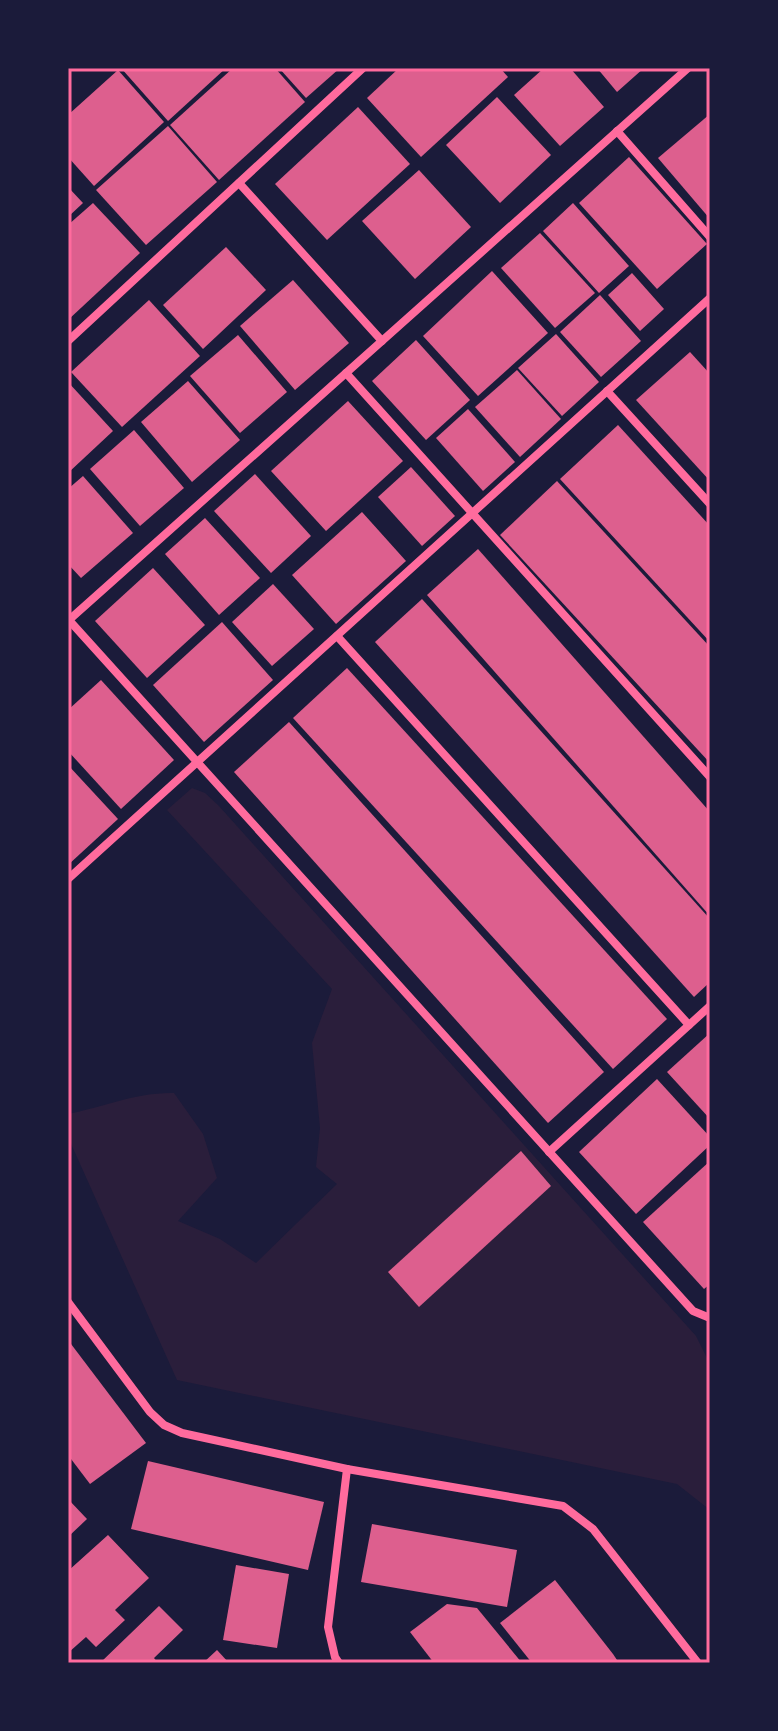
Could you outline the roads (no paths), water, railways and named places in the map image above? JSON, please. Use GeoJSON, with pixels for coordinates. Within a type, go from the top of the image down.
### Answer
{"type":"FeatureCollection","features":[{"type":"Feature","properties":{"kind":"street"},"geometry":{"type":"LineString","coordinates":[[68,341],[363,68]]}},
{"type":"Feature","properties":{"kind":"street"},"geometry":{"type":"LineString","coordinates":[[688,68],[68,619],[693,1311],[710,1318]]}},
{"type":"Feature","properties":{"kind":"street"},"geometry":{"type":"LineString","coordinates":[[617,131],[710,237]]}},
{"type":"Feature","properties":{"kind":"street"},"geometry":{"type":"LineString","coordinates":[[239,183],[382,341]]}},
{"type":"Feature","properties":{"kind":"street"},"geometry":{"type":"LineString","coordinates":[[68,879],[710,298]]}},
{"type":"Feature","properties":{"kind":"street"},"geometry":{"type":"LineString","coordinates":[[346,373],[710,777]]}},
{"type":"Feature","properties":{"kind":"street"},"geometry":{"type":"LineString","coordinates":[[607,391],[710,504]]}},
{"type":"Feature","properties":{"kind":"street"},"geometry":{"type":"LineString","coordinates":[[337,636],[689,1025]]}},
{"type":"Feature","properties":{"kind":"street"},"geometry":{"type":"LineString","coordinates":[[549,1152],[710,1006]]}},
{"type":"Feature","properties":{"kind":"street"},"geometry":{"type":"LineString","coordinates":[[68,1302],[150,1412],[164,1425],[182,1433],[347,1469],[563,1506],[593,1529],[698,1663]]}},
{"type":"Feature","properties":{"kind":"street"},"geometry":{"type":"LineString","coordinates":[[339,1663],[328,1627],[347,1469]]}}]}
